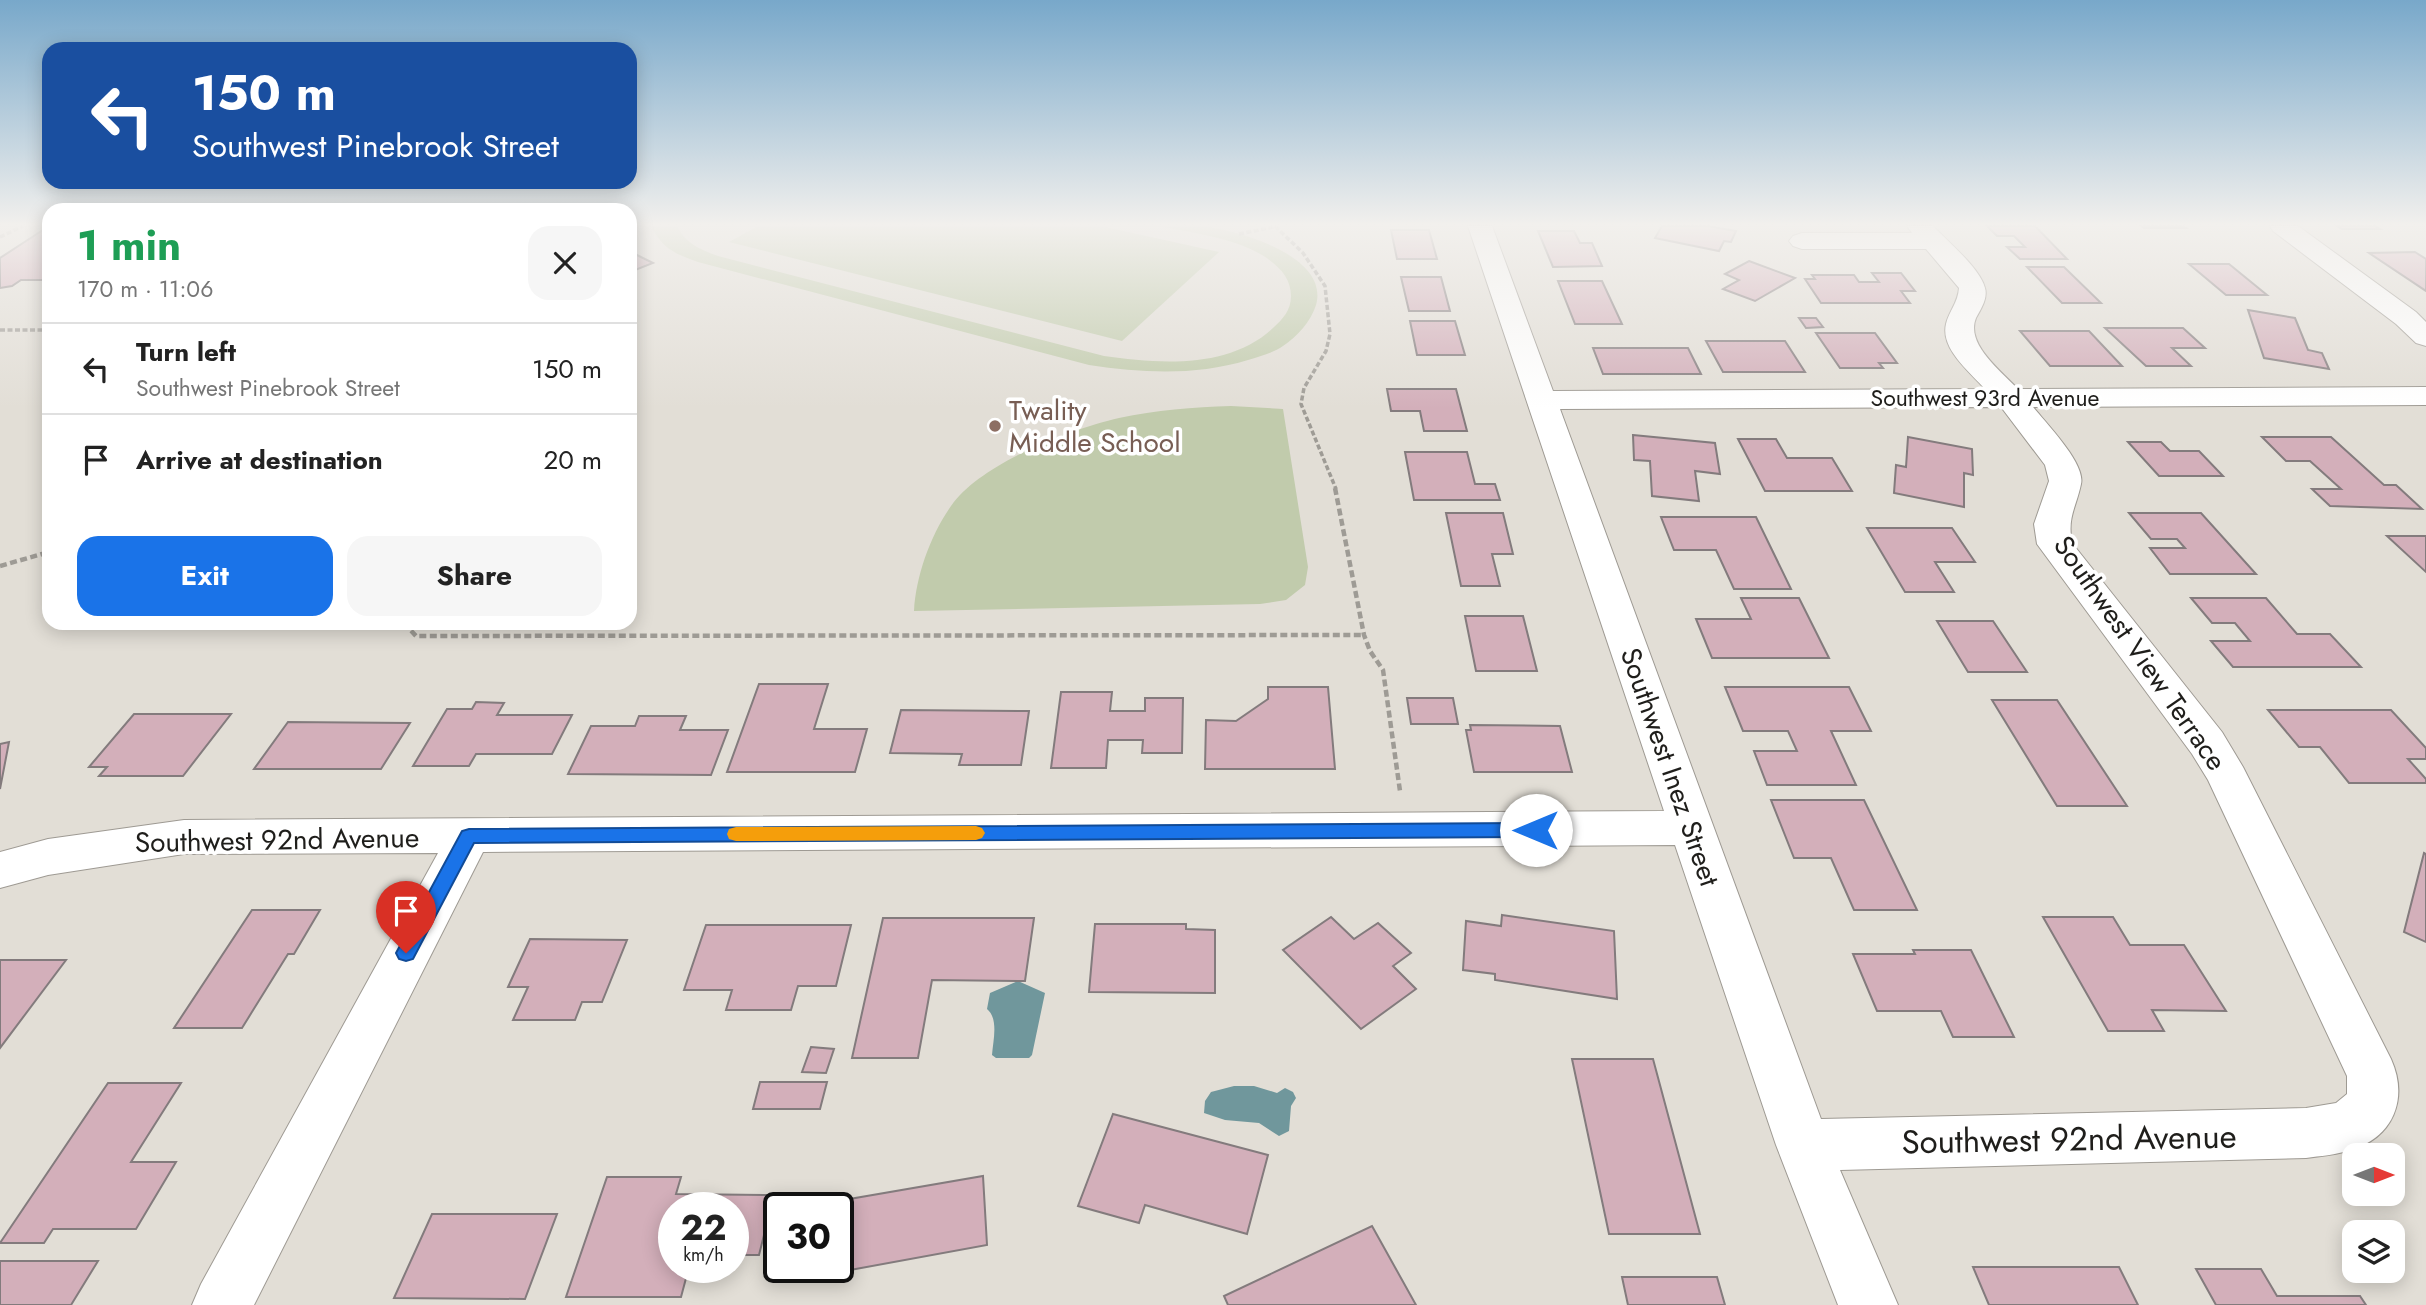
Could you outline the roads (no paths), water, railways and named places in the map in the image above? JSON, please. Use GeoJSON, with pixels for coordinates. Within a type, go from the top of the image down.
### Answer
{"type":"FeatureCollection","features":[{"type":"Feature","properties":{"kind":"street","name":"Southwest Inez Street"},"geometry":{"type":"LineString","coordinates":[[1502,287],[1803,1145],[1868,1305]]}},
{"type":"Feature","properties":{"kind":"street","name":"Southwest View Terrace"},"geometry":{"type":"LineString","coordinates":[[1971,287],[1972,298],[1959,326],[1965,348],[2010,398],[2061,464],[2066,481],[2050,524],[2055,544],[2207,743],[2228,778],[2373,1076],[2373,1105],[2349,1126],[2335,1129]]}},
{"type":"Feature","properties":{"kind":"street"},"geometry":{"type":"LineString","coordinates":[[2364,287],[2406,318],[2426,337]]}},
{"type":"Feature","properties":{"kind":"street","name":"Southwest 93rd Avenue"},"geometry":{"type":"LineString","coordinates":[[1543,400],[2426,396]]}},
{"type":"Feature","properties":{"kind":"street","name":"Southwest 92nd Avenue"},"geometry":{"type":"LineString","coordinates":[[0,870],[61,855],[184,837],[1691,828]]}},
{"type":"Feature","properties":{"kind":"street"},"geometry":{"type":"LineString","coordinates":[[222,1305],[469,836]]}},
{"type":"Feature","properties":{"kind":"street","name":"Southwest 92nd Avenue"},"geometry":{"type":"LineString","coordinates":[[1803,1145],[2306,1133],[2335,1129]]}},
{"type":"Feature","properties":{"kind":"water"},"geometry":{"type":"Polygon","coordinates":[[[1018,981],[1045,993],[1032,1055],[1029,1058],[996,1058],[992,1055],[993,1018],[987,1009],[990,993],[1018,981]]]}},
{"type":"Feature","properties":{"kind":"water"},"geometry":{"type":"Polygon","coordinates":[[[1234,1086],[1254,1086],[1277,1093],[1285,1088],[1293,1092],[1296,1098],[1291,1106],[1289,1131],[1279,1136],[1259,1123],[1225,1120],[1204,1113],[1205,1101],[1211,1092],[1234,1086]]]}},
{"type":"Feature","properties":{"kind":"place","name":"Twality Middle School"},"geometry":{"type":"Point","coordinates":[995,426]}}]}
